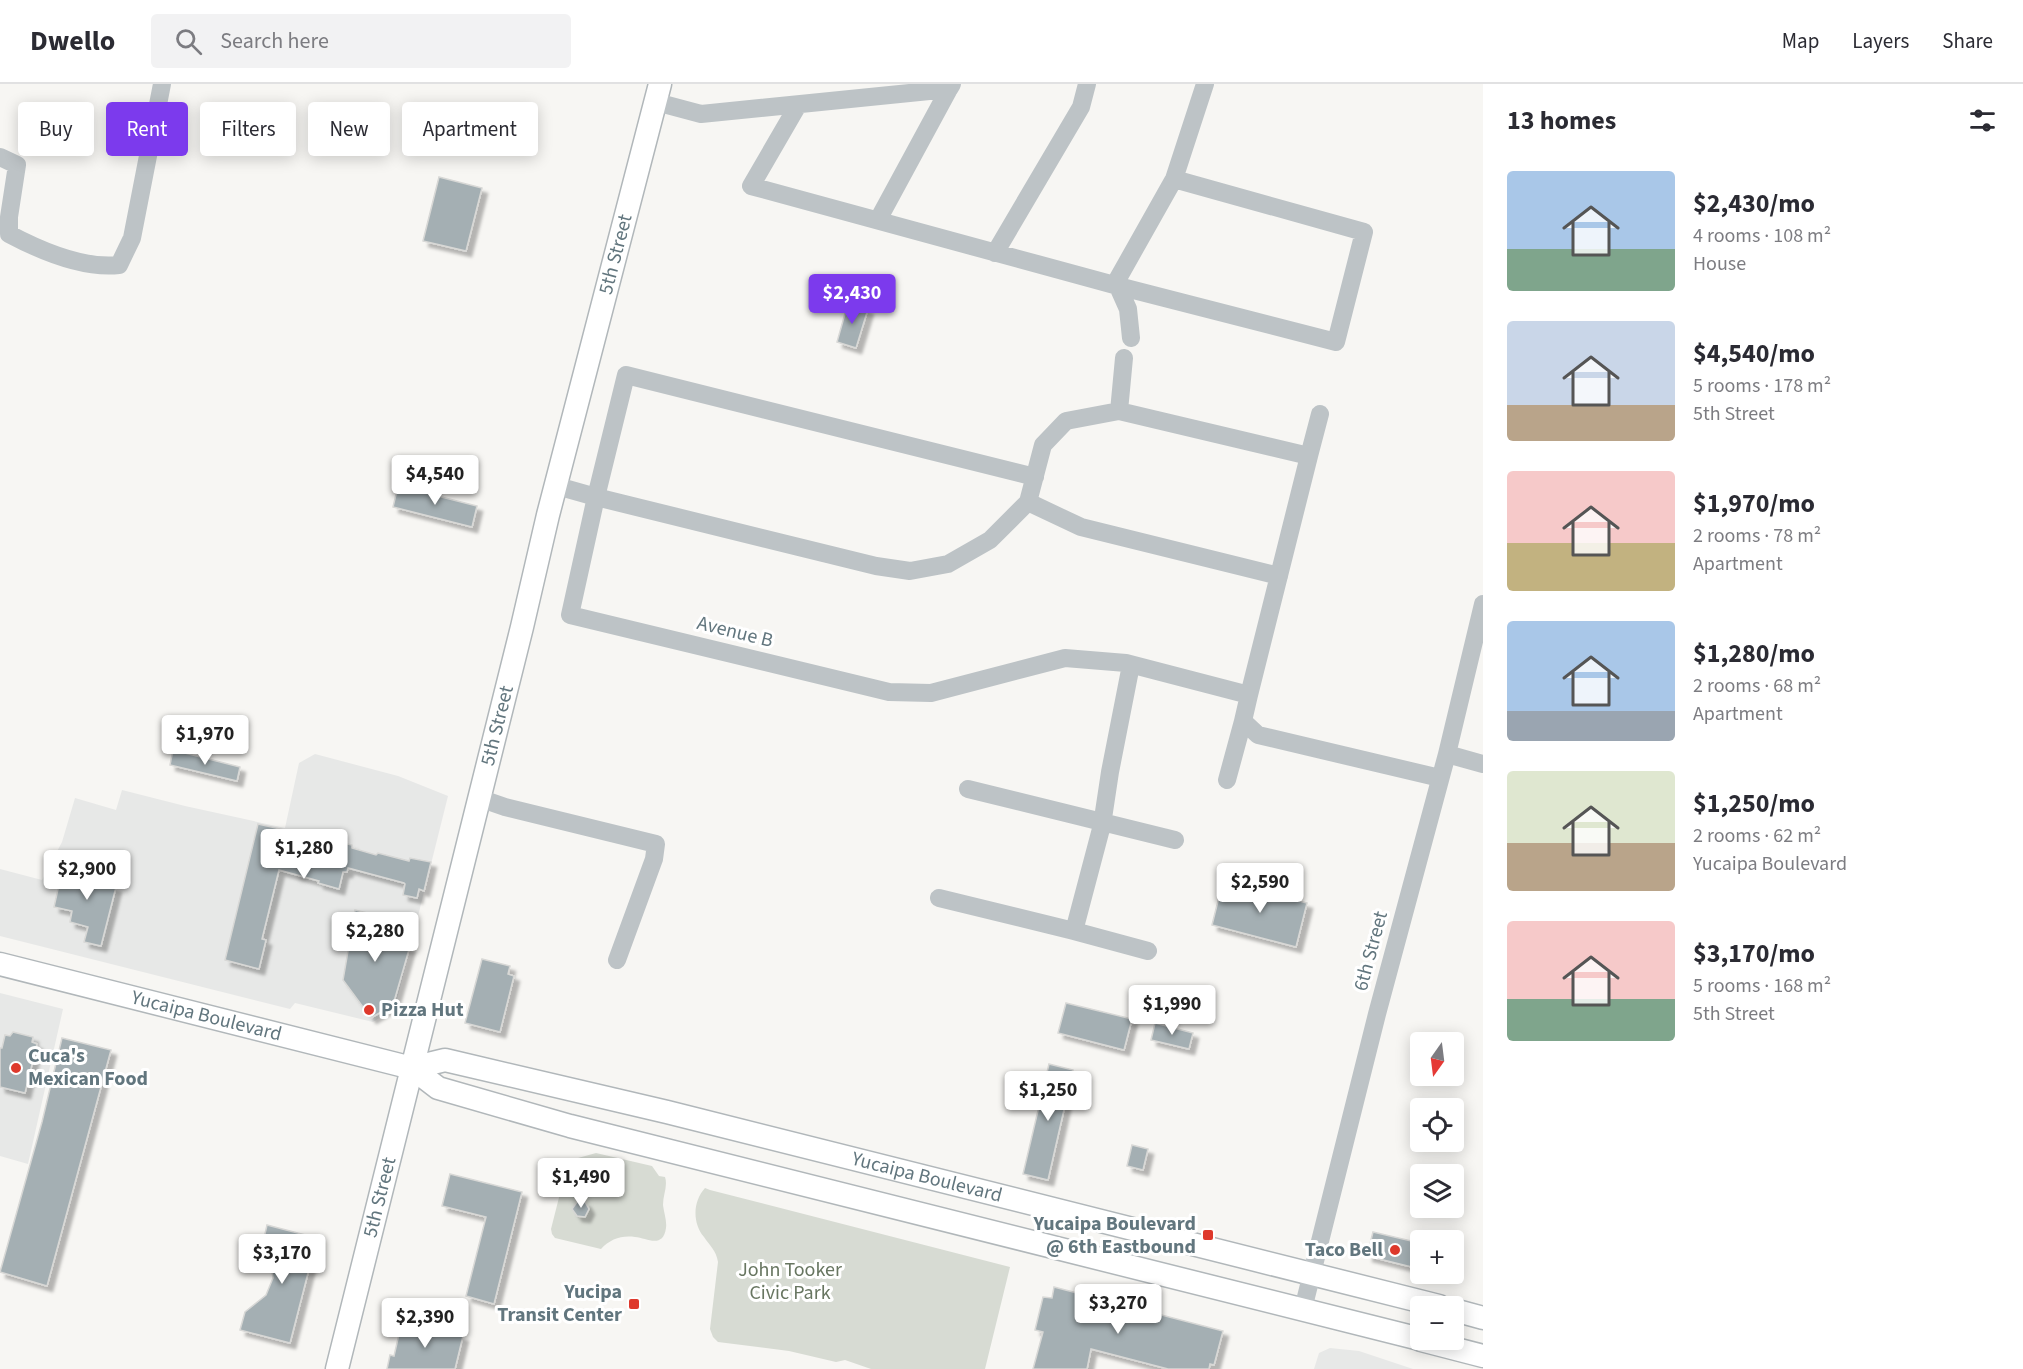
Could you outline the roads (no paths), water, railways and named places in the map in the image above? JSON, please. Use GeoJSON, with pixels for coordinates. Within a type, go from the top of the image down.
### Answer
{"type":"FeatureCollection","features":[{"type":"Feature","properties":{"kind":"main road","name":"5th Street"},"geometry":{"type":"LineString","coordinates":[[337,1369],[556,486],[658,93]]}},
{"type":"Feature","properties":{"kind":"main road","name":"Yucaipa Boulevard"},"geometry":{"type":"LineString","coordinates":[[0,964],[412,1068],[438,1088],[570,1126],[1410,1337]]}},
{"type":"Feature","properties":{"kind":"main road","name":"Yucaipa Boulevard"},"geometry":{"type":"LineString","coordinates":[[412,1068],[445,1060],[667,1112],[1410,1299]]}},
{"type":"Feature","properties":{"kind":"main road"},"geometry":{"type":"LineString","coordinates":[[1464,1313],[1483,1318]]}},
{"type":"Feature","properties":{"kind":"main road","name":"Yucaipa Boulevard"},"geometry":{"type":"LineString","coordinates":[[1460,1350],[1483,1356]]}},
{"type":"Feature","properties":{"kind":"street"},"geometry":{"type":"LineString","coordinates":[[0,157],[17,165],[9,217],[9,234],[38,249],[102,267],[119,265],[132,238],[162,84]]}},
{"type":"Feature","properties":{"kind":"street"},"geometry":{"type":"LineString","coordinates":[[995,253],[1081,107],[1087,84]]}},
{"type":"Feature","properties":{"kind":"street"},"geometry":{"type":"LineString","coordinates":[[1131,338],[1128,309],[1116,282],[1174,179],[1205,84]]}},
{"type":"Feature","properties":{"kind":"street"},"geometry":{"type":"LineString","coordinates":[[878,220],[950,87]]}},
{"type":"Feature","properties":{"kind":"street"},"geometry":{"type":"LineString","coordinates":[[658,93],[701,114],[950,87]]}},
{"type":"Feature","properties":{"kind":"street"},"geometry":{"type":"LineString","coordinates":[[798,105],[751,186],[1118,286],[1336,342],[1364,232],[1174,179]]}},
{"type":"Feature","properties":{"kind":"street"},"geometry":{"type":"LineString","coordinates":[[1119,411],[1124,358]]}},
{"type":"Feature","properties":{"kind":"street"},"geometry":{"type":"LineString","coordinates":[[596,497],[626,375],[1035,477]]}},
{"type":"Feature","properties":{"kind":"street"},"geometry":{"type":"LineString","coordinates":[[556,486],[876,566],[910,571],[948,564],[990,540],[1028,502],[1042,445],[1066,421],[1119,411],[1309,456]]}},
{"type":"Feature","properties":{"kind":"street"},"geometry":{"type":"LineString","coordinates":[[1227,780],[1320,414]]}},
{"type":"Feature","properties":{"kind":"street","name":"Avenue B"},"geometry":{"type":"LineString","coordinates":[[596,497],[570,615],[889,692],[931,693],[1065,658],[1131,665],[1249,695]]}},
{"type":"Feature","properties":{"kind":"street"},"geometry":{"type":"LineString","coordinates":[[1028,502],[1081,527],[1279,576]]}},
{"type":"Feature","properties":{"kind":"street","name":"6th Street"},"geometry":{"type":"LineString","coordinates":[[1304,1309],[1377,1014],[1447,754],[1483,604]]}},
{"type":"Feature","properties":{"kind":"street"},"geometry":{"type":"LineString","coordinates":[[1074,930],[1102,821],[1131,665]]}},
{"type":"Feature","properties":{"kind":"street"},"geometry":{"type":"LineString","coordinates":[[1243,721],[1258,735],[1440,778]]}},
{"type":"Feature","properties":{"kind":"street"},"geometry":{"type":"LineString","coordinates":[[1447,754],[1483,764]]}},
{"type":"Feature","properties":{"kind":"street"},"geometry":{"type":"LineString","coordinates":[[968,789],[1175,840]]}},
{"type":"Feature","properties":{"kind":"street"},"geometry":{"type":"LineString","coordinates":[[479,798],[506,807],[656,844],[654,859],[617,960]]}},
{"type":"Feature","properties":{"kind":"street"},"geometry":{"type":"LineString","coordinates":[[939,898],[1074,930],[1148,951]]}},
{"type":"Feature","properties":{"kind":"place","name":"Pizza Hut"},"geometry":{"type":"Point","coordinates":[369,1010]}},
{"type":"Feature","properties":{"kind":"place","name":"Cuca's Mexican Food"},"geometry":{"type":"Point","coordinates":[16,1068]}},
{"type":"Feature","properties":{"kind":"place","name":"Yucaipa Boulevard @ 6th Eastbound"},"geometry":{"type":"Point","coordinates":[1208,1235]}},
{"type":"Feature","properties":{"kind":"place","name":"Taco Bell"},"geometry":{"type":"Point","coordinates":[1395,1250]}},
{"type":"Feature","properties":{"kind":"place","name":"Yucipa Transit Center"},"geometry":{"type":"Point","coordinates":[634,1304]}},
{"type":"Feature","properties":{"kind":"park label","name":"John Tooker Civic Park"},"geometry":{"type":"Point","coordinates":[790,1282]}}]}
